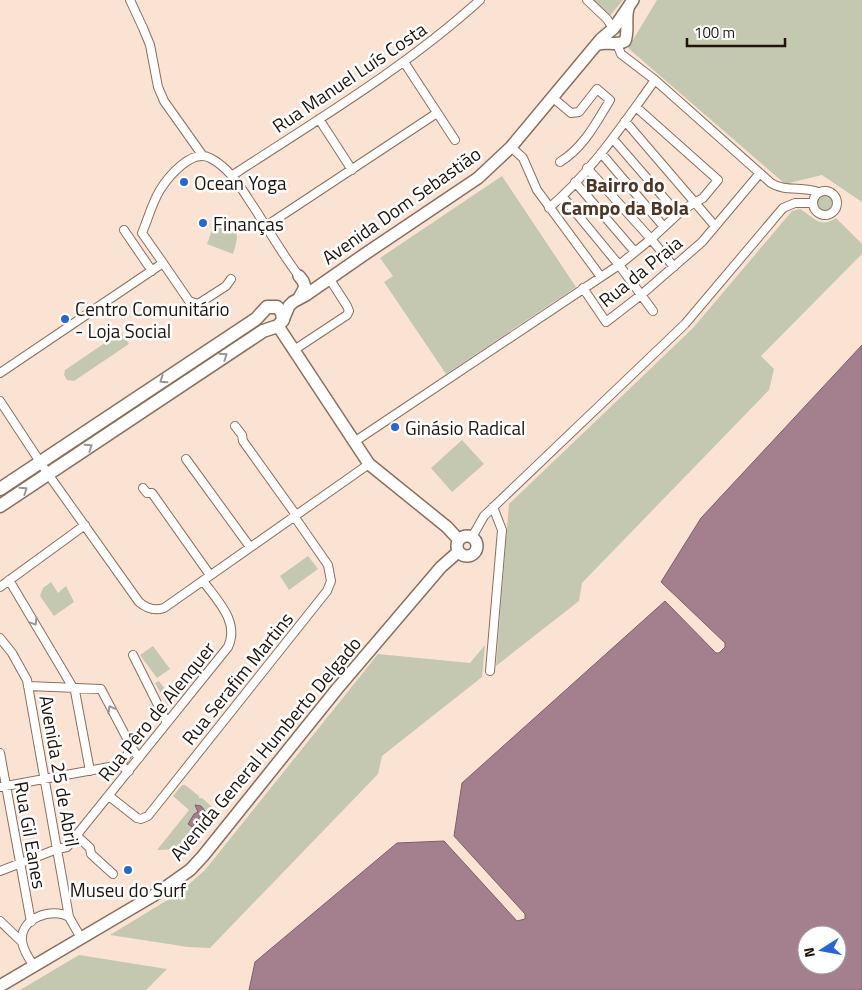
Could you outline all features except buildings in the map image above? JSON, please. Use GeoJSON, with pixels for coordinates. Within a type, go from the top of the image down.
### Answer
{"type":"FeatureCollection","features":[{"type":"Feature","properties":{"kind":"main road","name":"Avenida Dom Sebastião"},"geometry":{"type":"LineString","coordinates":[[0,489],[265,310],[299,293],[306,295],[478,178],[511,147],[596,45],[613,29],[631,3]]}},
{"type":"Feature","properties":{"kind":"main road"},"geometry":{"type":"LineString","coordinates":[[621,40],[631,3]]}},
{"type":"Feature","properties":{"kind":"main road"},"geometry":{"type":"LineString","coordinates":[[613,29],[622,28],[621,40]]}},
{"type":"Feature","properties":{"kind":"main road"},"geometry":{"type":"LineString","coordinates":[[596,45],[621,40]]}},
{"type":"Feature","properties":{"kind":"main road"},"geometry":{"type":"LineString","coordinates":[[299,276],[299,293]]}},
{"type":"Feature","properties":{"kind":"main road","name":"Avenida Dom Sebastião"},"geometry":{"type":"LineString","coordinates":[[0,506],[263,331],[277,325],[299,293]]}},
{"type":"Feature","properties":{"kind":"main road"},"geometry":{"type":"LineString","coordinates":[[277,307],[280,309],[283,316],[277,325],[264,324],[265,310],[277,307]]}},
{"type":"Feature","properties":{"kind":"main road"},"geometry":{"type":"LineString","coordinates":[[277,325],[369,464],[447,527],[458,539]]}},
{"type":"Feature","properties":{"kind":"main road"},"geometry":{"type":"LineString","coordinates":[[463,536],[472,537],[477,544],[474,552],[467,556],[458,552],[456,546],[458,539],[463,536]]}},
{"type":"Feature","properties":{"kind":"main road","name":"Avenida General Humberto Delgado"},"geometry":{"type":"LineString","coordinates":[[0,986],[156,894],[190,870],[391,624],[444,563],[458,552]]}},
{"type":"Feature","properties":{"kind":"street"},"geometry":{"type":"LineString","coordinates":[[130,0],[150,45],[158,87],[164,101],[203,156]]}},
{"type":"Feature","properties":{"kind":"street","name":"Rua Manuel Luís Costa"},"geometry":{"type":"LineString","coordinates":[[233,175],[404,62],[455,23],[480,0]]}},
{"type":"Feature","properties":{"kind":"street"},"geometry":{"type":"LineString","coordinates":[[587,0],[607,18],[613,29]]}},
{"type":"Feature","properties":{"kind":"street"},"geometry":{"type":"LineString","coordinates":[[621,40],[621,54],[629,58],[655,80],[775,186],[808,189],[818,192],[826,191],[833,194],[837,200],[834,211],[828,215],[820,215],[814,210],[812,203],[818,192]]}},
{"type":"Feature","properties":{"kind":"street"},"geometry":{"type":"LineString","coordinates":[[404,62],[455,140]]}},
{"type":"Feature","properties":{"kind":"street"},"geometry":{"type":"LineString","coordinates":[[549,208],[563,197],[613,139],[655,80]]}},
{"type":"Feature","properties":{"kind":"street"},"geometry":{"type":"LineString","coordinates":[[552,97],[571,113],[579,112],[597,89],[610,100],[587,138],[572,155],[560,162]]}},
{"type":"Feature","properties":{"kind":"street"},"geometry":{"type":"LineString","coordinates":[[354,442],[619,265],[678,214],[703,198],[718,180],[636,107]]}},
{"type":"Feature","properties":{"kind":"street"},"geometry":{"type":"LineString","coordinates":[[266,226],[438,113]]}},
{"type":"Feature","properties":{"kind":"street"},"geometry":{"type":"LineString","coordinates":[[319,119],[352,170]]}},
{"type":"Feature","properties":{"kind":"street"},"geometry":{"type":"LineString","coordinates":[[625,121],[715,226]]}},
{"type":"Feature","properties":{"kind":"street"},"geometry":{"type":"LineString","coordinates":[[613,139],[678,214]]}},
{"type":"Feature","properties":{"kind":"street"},"geometry":{"type":"LineString","coordinates":[[511,147],[523,158],[537,190],[601,277]]}},
{"type":"Feature","properties":{"kind":"street"},"geometry":{"type":"LineString","coordinates":[[601,153],[664,227]]}},
{"type":"Feature","properties":{"kind":"street"},"geometry":{"type":"LineString","coordinates":[[231,279],[226,286],[198,304],[189,301],[142,233],[157,196],[177,169],[188,160],[203,156],[210,157],[233,175],[299,276]]}},
{"type":"Feature","properties":{"kind":"street"},"geometry":{"type":"LineString","coordinates":[[588,168],[674,267]]}},
{"type":"Feature","properties":{"kind":"street","name":"Rua da Praia"},"geometry":{"type":"LineString","coordinates":[[583,288],[606,322],[702,242],[760,173]]}},
{"type":"Feature","properties":{"kind":"street"},"geometry":{"type":"LineString","coordinates":[[576,182],[635,252]]}},
{"type":"Feature","properties":{"kind":"street"},"geometry":{"type":"LineString","coordinates":[[563,197],[654,311]]}},
{"type":"Feature","properties":{"kind":"street"},"geometry":{"type":"LineString","coordinates":[[472,537],[484,516],[543,454],[700,307],[783,208],[795,203],[812,203]]}},
{"type":"Feature","properties":{"kind":"street"},"geometry":{"type":"LineString","coordinates":[[124,230],[152,271]]}},
{"type":"Feature","properties":{"kind":"street"},"geometry":{"type":"LineString","coordinates":[[0,373],[163,263]]}},
{"type":"Feature","properties":{"kind":"street"},"geometry":{"type":"LineString","coordinates":[[294,350],[347,315],[349,311],[326,280]]}},
{"type":"Feature","properties":{"kind":"street"},"geometry":{"type":"LineString","coordinates":[[0,402],[3,412],[41,462],[137,599],[142,605],[154,609],[164,608],[369,464]]}},
{"type":"Feature","properties":{"kind":"street","name":"Rua Serafim Martins"},"geometry":{"type":"LineString","coordinates":[[109,796],[137,818],[141,819],[148,816],[327,591],[331,581],[328,565],[243,441],[242,435],[235,426]]}},
{"type":"Feature","properties":{"kind":"street"},"geometry":{"type":"LineString","coordinates":[[186,459],[250,547]]}},
{"type":"Feature","properties":{"kind":"street"},"geometry":{"type":"LineString","coordinates":[[143,488],[146,493],[152,493],[210,575]]}},
{"type":"Feature","properties":{"kind":"street"},"geometry":{"type":"LineString","coordinates":[[490,671],[502,530],[493,507]]}},
{"type":"Feature","properties":{"kind":"street"},"geometry":{"type":"LineString","coordinates":[[0,587],[85,525]]}},
{"type":"Feature","properties":{"kind":"street"},"geometry":{"type":"LineString","coordinates":[[9,580],[75,691],[90,771]]}},
{"type":"Feature","properties":{"kind":"street","name":"Rua Pêro de Alenquer"},"geometry":{"type":"LineString","coordinates":[[0,871],[67,847],[223,654],[232,640],[233,633],[229,619],[203,581]]}},
{"type":"Feature","properties":{"kind":"street","name":"Avenida 25 de Abril"},"geometry":{"type":"LineString","coordinates":[[0,638],[12,653],[27,680],[69,917],[81,938]]}},
{"type":"Feature","properties":{"kind":"street"},"geometry":{"type":"LineString","coordinates":[[133,655],[167,723]]}},
{"type":"Feature","properties":{"kind":"street"},"geometry":{"type":"LineString","coordinates":[[28,686],[101,689],[132,748],[140,758]]}},
{"type":"Feature","properties":{"kind":"street"},"geometry":{"type":"LineString","coordinates":[[3,786],[120,765],[132,748]]}},
{"type":"Feature","properties":{"kind":"street","name":"Rua Gil Eanes"},"geometry":{"type":"LineString","coordinates":[[0,753],[3,786],[31,922]]}},
{"type":"Feature","properties":{"kind":"street"},"geometry":{"type":"LineString","coordinates":[[120,765],[128,771]]}},
{"type":"Feature","properties":{"kind":"street"},"geometry":{"type":"LineString","coordinates":[[77,836],[90,848],[91,854],[112,874]]}},
{"type":"Feature","properties":{"kind":"street"},"geometry":{"type":"LineString","coordinates":[[60,913],[66,910],[67,906]]}},
{"type":"Feature","properties":{"kind":"street"},"geometry":{"type":"LineString","coordinates":[[22,942],[23,933],[31,922],[40,915],[60,913],[69,917]]}},
{"type":"Feature","properties":{"kind":"street"},"geometry":{"type":"LineString","coordinates":[[0,920],[22,942],[34,966]]}},
{"type":"Feature","properties":{"kind":"green space"},"geometry":{"type":"Polygon","coordinates":[[[590,0],[623,0],[609,17],[590,0]]]}},
{"type":"Feature","properties":{"kind":"green space"},"geometry":{"type":"Polygon","coordinates":[[[657,0],[862,0],[862,202],[822,175],[785,184],[628,48],[657,0]]]}},
{"type":"Feature","properties":{"kind":"green space"},"geometry":{"type":"Polygon","coordinates":[[[502,176],[576,287],[446,374],[384,282],[393,276],[380,258],[502,176]]]}},
{"type":"Feature","properties":{"kind":"green space"},"geometry":{"type":"Polygon","coordinates":[[[825,193],[832,196],[835,203],[832,210],[825,213],[818,210],[815,203],[818,196],[825,193]]]}},
{"type":"Feature","properties":{"kind":"green space"},"geometry":{"type":"Polygon","coordinates":[[[800,209],[821,222],[836,218],[862,244],[862,254],[761,356],[774,369],[769,390],[582,583],[579,601],[496,666],[509,504],[693,328],[792,211],[800,209]]]}},
{"type":"Feature","properties":{"kind":"green space"},"geometry":{"type":"Polygon","coordinates":[[[215,222],[229,227],[236,232],[237,240],[233,254],[207,244],[215,222]]]}},
{"type":"Feature","properties":{"kind":"green space"},"geometry":{"type":"Polygon","coordinates":[[[121,332],[129,344],[74,381],[67,380],[64,375],[65,370],[121,332]]]}},
{"type":"Feature","properties":{"kind":"green space"},"geometry":{"type":"Polygon","coordinates":[[[462,440],[484,464],[452,492],[431,468],[462,440]]]}},
{"type":"Feature","properties":{"kind":"green space"},"geometry":{"type":"Polygon","coordinates":[[[308,556],[318,569],[289,590],[280,576],[308,556]]]}},
{"type":"Feature","properties":{"kind":"green space"},"geometry":{"type":"Polygon","coordinates":[[[51,582],[58,593],[66,586],[74,602],[54,616],[40,596],[43,588],[51,582]]]}},
{"type":"Feature","properties":{"kind":"green space"},"geometry":{"type":"Polygon","coordinates":[[[485,645],[482,677],[382,756],[378,774],[210,948],[188,947],[110,935],[179,893],[205,870],[378,654],[470,663],[485,645]]]}},
{"type":"Feature","properties":{"kind":"green space"},"geometry":{"type":"Polygon","coordinates":[[[153,646],[170,669],[157,678],[140,655],[153,646]]]}},
{"type":"Feature","properties":{"kind":"green space"},"geometry":{"type":"Polygon","coordinates":[[[189,674],[189,679],[168,706],[155,683],[159,681],[167,692],[182,683],[181,679],[189,674]]]}},
{"type":"Feature","properties":{"kind":"green space"},"geometry":{"type":"Polygon","coordinates":[[[182,785],[185,785],[211,806],[212,813],[180,849],[157,850],[189,810],[173,796],[182,785]]]}},
{"type":"Feature","properties":{"kind":"green space"},"geometry":{"type":"Polygon","coordinates":[[[79,955],[167,969],[146,990],[20,990],[79,955]]]}},
{"type":"Feature","properties":{"kind":"shaded area"},"geometry":{"type":"Polygon","coordinates":[[[862,345],[862,990],[249,990],[255,962],[397,843],[444,841],[517,921],[525,919],[525,914],[454,836],[462,783],[665,601],[716,653],[719,653],[725,647],[725,643],[661,582],[701,518],[862,345]]]}},
{"type":"Feature","properties":{"kind":"shaded area"},"geometry":{"type":"Polygon","coordinates":[[[195,805],[201,806],[205,811],[192,827],[188,824],[194,814],[198,812],[195,805]]]}},
{"type":"Feature","properties":{"kind":"place","name":"Ocean Yoga"},"geometry":{"type":"Point","coordinates":[184,182]}},
{"type":"Feature","properties":{"kind":"place","name":"Finanças"},"geometry":{"type":"Point","coordinates":[203,223]}},
{"type":"Feature","properties":{"kind":"place","name":"Centro Comunitário - Loja Social"},"geometry":{"type":"Point","coordinates":[65,319]}},
{"type":"Feature","properties":{"kind":"place","name":"Ginásio Radical"},"geometry":{"type":"Point","coordinates":[395,427]}},
{"type":"Feature","properties":{"kind":"place","name":"Museu do Surf"},"geometry":{"type":"Point","coordinates":[128,870]}},
{"type":"Feature","properties":{"kind":"district","name":"Bairro do Campo da Bola"},"geometry":{"type":"Point","coordinates":[625,196]}}]}
